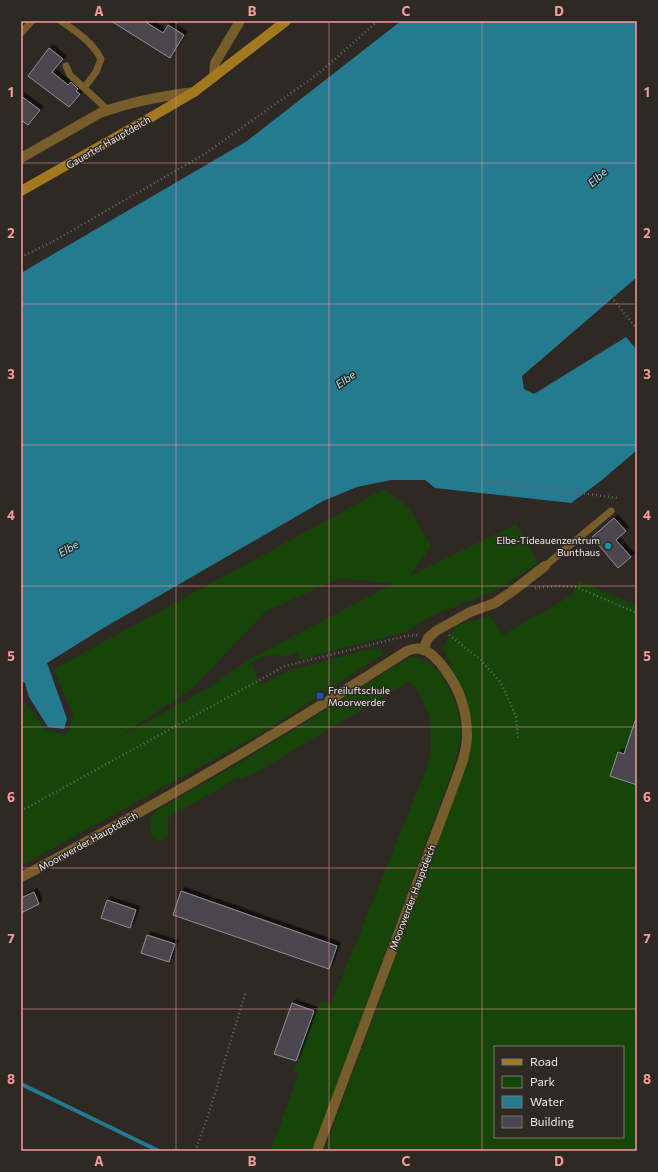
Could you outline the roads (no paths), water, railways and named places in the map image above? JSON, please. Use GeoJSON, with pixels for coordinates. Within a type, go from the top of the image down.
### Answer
{"type":"FeatureCollection","features":[{"type":"Feature","properties":{"kind":"street"},"geometry":{"type":"LineString","coordinates":[[214,77],[215,63],[240,21]]}},
{"type":"Feature","properties":{"kind":"street","name":"Gauerter Hauptdeich"},"geometry":{"type":"LineString","coordinates":[[21,191],[194,92],[286,21]]}},
{"type":"Feature","properties":{"kind":"street","name":"Gauerter Hauptdeich"},"geometry":{"type":"LineString","coordinates":[[21,158],[100,113],[168,95],[194,92]]}},
{"type":"Feature","properties":{"kind":"street"},"geometry":{"type":"LineString","coordinates":[[423,650],[428,638],[441,628],[470,612],[495,603],[545,566]]}},
{"type":"Feature","properties":{"kind":"street","name":"Moorwerder Hauptdeich"},"geometry":{"type":"LineString","coordinates":[[21,877],[246,751],[325,704],[407,651],[414,649],[423,650],[434,656],[457,689],[465,712],[467,733],[466,743],[454,785],[317,1151]]}},
{"type":"Feature","properties":{"kind":"lane"},"geometry":{"type":"LineString","coordinates":[[21,34],[32,21]]}},
{"type":"Feature","properties":{"kind":"lane"},"geometry":{"type":"LineString","coordinates":[[61,21],[86,39],[96,49],[101,60],[96,72],[84,88]]}},
{"type":"Feature","properties":{"kind":"lane"},"geometry":{"type":"LineString","coordinates":[[66,66],[70,75],[108,110]]}},
{"type":"Feature","properties":{"kind":"lane"},"geometry":{"type":"LineString","coordinates":[[545,566],[611,511]]}},
{"type":"Feature","properties":{"kind":"water","name":"Elbe"},"geometry":{"type":"Polygon","coordinates":[[[401,21],[637,21],[637,277],[522,376],[524,389],[534,394],[626,337],[637,350],[637,450],[602,480],[571,503],[435,488],[425,480],[391,480],[357,487],[323,501],[100,630],[47,663],[67,719],[64,729],[48,727],[29,697],[25,683],[21,681],[21,273],[247,141],[401,21]]]}},
{"type":"Feature","properties":{"kind":"waterway"},"geometry":{"type":"LineString","coordinates":[[21,1084],[159,1151]]}},
{"type":"Feature","properties":{"kind":"place","name":"Elbe-Tideauenzentrum Bunthaus"},"geometry":{"type":"Point","coordinates":[608,546]}},
{"type":"Feature","properties":{"kind":"place","name":"Freiluftschule Moorwerder"},"geometry":{"type":"Point","coordinates":[320,696]}}]}
